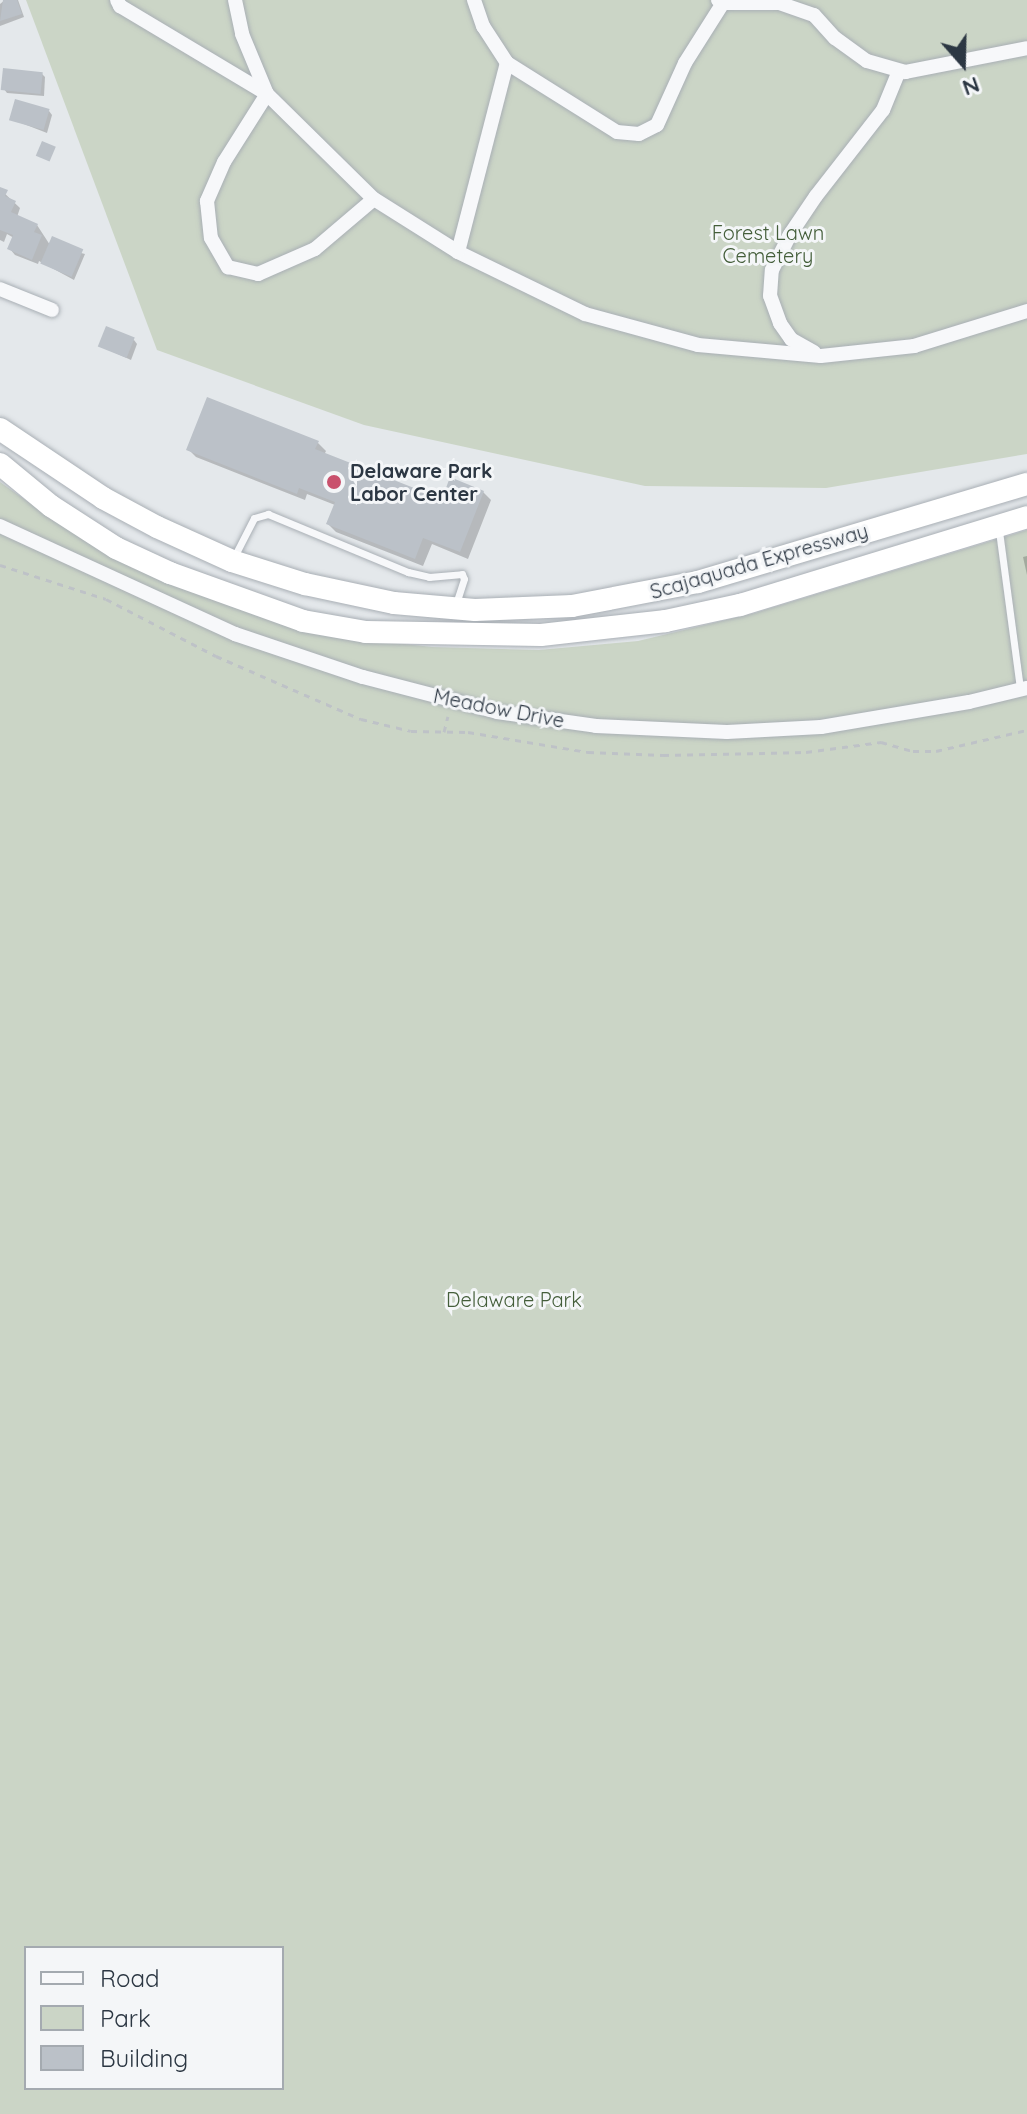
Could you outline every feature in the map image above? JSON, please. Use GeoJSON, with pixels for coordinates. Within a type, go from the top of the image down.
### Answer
{"type":"FeatureCollection","features":[{"type":"Feature","properties":{"kind":"highway","name":"Scajaquada Expressway"},"geometry":{"type":"LineString","coordinates":[[0,429],[103,498],[232,561],[305,584],[379,600],[454,608],[572,606],[634,597],[698,582],[1027,484]]}},
{"type":"Feature","properties":{"kind":"highway","name":"Scajaquada Expressway"},"geometry":{"type":"LineString","coordinates":[[0,464],[51,506],[103,540],[170,573],[303,621],[366,632],[541,635],[666,621],[740,605],[1027,517]]}},
{"type":"Feature","properties":{"kind":"street"},"geometry":{"type":"LineString","coordinates":[[117,0],[120,6],[267,94],[374,199],[458,252],[585,314],[698,345],[821,356],[914,346],[1027,311]]}},
{"type":"Feature","properties":{"kind":"street"},"geometry":{"type":"LineString","coordinates":[[235,0],[242,34],[267,94]]}},
{"type":"Feature","properties":{"kind":"street"},"geometry":{"type":"LineString","coordinates":[[474,0],[483,26],[507,63],[617,132],[639,134],[657,125],[685,63],[721,2],[779,3],[814,15],[835,38],[867,61],[899,71],[1027,48]]}},
{"type":"Feature","properties":{"kind":"street"},"geometry":{"type":"LineString","coordinates":[[458,252],[507,63]]}},
{"type":"Feature","properties":{"kind":"street"},"geometry":{"type":"LineString","coordinates":[[821,356],[791,339],[780,323],[770,296],[772,270],[816,196],[883,110],[899,71]]}},
{"type":"Feature","properties":{"kind":"street"},"geometry":{"type":"LineString","coordinates":[[267,94],[224,162],[207,201],[211,238],[228,267],[258,274],[315,249],[374,199]]}},
{"type":"Feature","properties":{"kind":"street"},"geometry":{"type":"LineString","coordinates":[[0,289],[52,310]]}},
{"type":"Feature","properties":{"kind":"street","name":"Meadow Drive"},"geometry":{"type":"LineString","coordinates":[[0,526],[235,634],[350,673],[497,712],[596,726],[727,732],[821,727],[1024,689]]}},
{"type":"Feature","properties":{"kind":"lane"},"geometry":{"type":"LineString","coordinates":[[232,561],[254,518],[268,514],[408,572],[429,577],[462,574],[464,579],[454,608]]}},
{"type":"Feature","properties":{"kind":"lane"},"geometry":{"type":"LineString","coordinates":[[999,525],[1024,689]]}},
{"type":"Feature","properties":{"kind":"green space","name":"Forest Lawn Cemetery"},"geometry":{"type":"Polygon","coordinates":[[[26,0],[1027,0],[1027,454],[826,488],[645,486],[364,425],[157,350],[26,0]]]}},
{"type":"Feature","properties":{"kind":"green space","name":"Delaware Park"},"geometry":{"type":"Polygon","coordinates":[[[0,482],[41,511],[369,640],[432,647],[539,650],[638,641],[755,613],[1027,530],[1027,2114],[0,2114],[0,482]]]}},
{"type":"Feature","properties":{"kind":"building"},"geometry":{"type":"Polygon","coordinates":[[[3,0],[17,0],[22,14],[0,21],[3,0]]]}},
{"type":"Feature","properties":{"kind":"building"},"geometry":{"type":"Polygon","coordinates":[[[3,68],[43,72],[40,94],[1,90],[3,68]]]}},
{"type":"Feature","properties":{"kind":"building"},"geometry":{"type":"Polygon","coordinates":[[[15,99],[50,109],[44,130],[9,120],[15,99]]]}},
{"type":"Feature","properties":{"kind":"building"},"geometry":{"type":"Polygon","coordinates":[[[42,141],[56,147],[50,162],[36,156],[42,141]]]}},
{"type":"Feature","properties":{"kind":"building"},"geometry":{"type":"Polygon","coordinates":[[[0,187],[8,190],[5,196],[16,201],[11,212],[38,224],[34,232],[42,235],[32,260],[7,249],[13,235],[0,230],[0,187]]]}},
{"type":"Feature","properties":{"kind":"building"},"geometry":{"type":"Polygon","coordinates":[[[52,236],[83,249],[72,277],[40,264],[52,236]]]}},
{"type":"Feature","properties":{"kind":"building"},"geometry":{"type":"Polygon","coordinates":[[[106,326],[135,338],[127,358],[98,346],[106,326]]]}},
{"type":"Feature","properties":{"kind":"building","name":"Delaware Park Labor Center"},"geometry":{"type":"Polygon","coordinates":[[[207,397],[319,441],[315,449],[442,499],[450,477],[484,491],[460,552],[423,538],[415,559],[326,524],[335,502],[299,488],[297,494],[186,450],[207,397]]]}},
{"type":"Feature","properties":{"kind":"place","name":"Delaware Park Labor Center"},"geometry":{"type":"Point","coordinates":[334,482]}}]}
